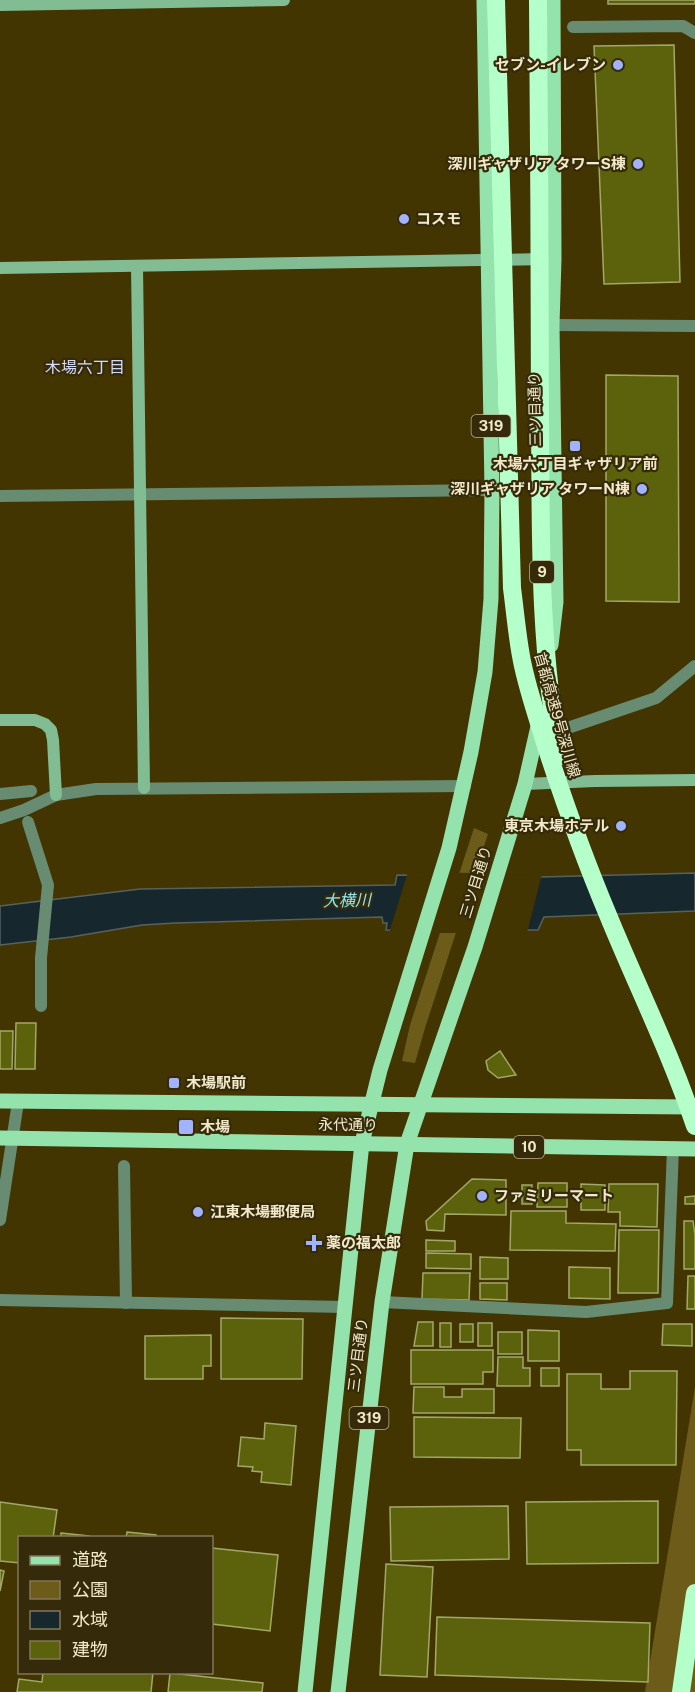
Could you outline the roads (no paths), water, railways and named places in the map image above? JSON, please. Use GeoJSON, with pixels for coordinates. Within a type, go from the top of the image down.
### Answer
{"type":"FeatureCollection","features":[{"type":"Feature","properties":{"kind":"highway","name":"首都高速9号深川線"},"geometry":{"type":"LineString","coordinates":[[496,0],[512,588],[521,656],[554,772],[577,838],[608,917],[686,1099],[695,1126]]}},
{"type":"Feature","properties":{"kind":"highway","name":"首都高速9号深川線"},"geometry":{"type":"LineString","coordinates":[[538,0],[541,538],[545,651],[553,720],[571,805],[581,835],[614,921],[652,1005],[695,1117]]}},
{"type":"Feature","properties":{"kind":"highway"},"geometry":{"type":"LineString","coordinates":[[682,1692],[695,1593]]}},
{"type":"Feature","properties":{"kind":"highway"},"geometry":{"type":"LineString","coordinates":[[682,1692],[695,1605]]}},
{"type":"Feature","properties":{"kind":"main road","name":"三ツ目通り"},"geometry":{"type":"LineString","coordinates":[[305,1692],[362,1143],[380,1070],[450,848],[465,786],[484,672],[492,599],[484,0]]}},
{"type":"Feature","properties":{"kind":"main road","name":"三ツ目通り"},"geometry":{"type":"LineString","coordinates":[[338,1692],[382,1302],[407,1144],[475,947],[525,784],[546,690],[556,602],[552,326],[553,0]]}},
{"type":"Feature","properties":{"kind":"main road","name":"永代通り"},"geometry":{"type":"LineString","coordinates":[[0,1101],[695,1107]]}},
{"type":"Feature","properties":{"kind":"main road","name":"永代通り"},"geometry":{"type":"LineString","coordinates":[[6,1138],[695,1149]]}},
{"type":"Feature","properties":{"kind":"street"},"geometry":{"type":"LineString","coordinates":[[0,4],[284,0]]}},
{"type":"Feature","properties":{"kind":"street"},"geometry":{"type":"LineString","coordinates":[[573,27],[683,26],[695,33]]}},
{"type":"Feature","properties":{"kind":"street"},"geometry":{"type":"LineString","coordinates":[[0,268],[554,259]]}},
{"type":"Feature","properties":{"kind":"street"},"geometry":{"type":"LineString","coordinates":[[137,266],[144,788]]}},
{"type":"Feature","properties":{"kind":"street"},"geometry":{"type":"LineString","coordinates":[[552,326],[695,326]]}},
{"type":"Feature","properties":{"kind":"street"},"geometry":{"type":"LineString","coordinates":[[0,496],[492,490]]}},
{"type":"Feature","properties":{"kind":"street"},"geometry":{"type":"LineString","coordinates":[[535,739],[656,698],[695,666]]}},
{"type":"Feature","properties":{"kind":"street"},"geometry":{"type":"LineString","coordinates":[[0,720],[35,720],[45,724],[51,730],[56,795]]}},
{"type":"Feature","properties":{"kind":"street"},"geometry":{"type":"LineString","coordinates":[[525,784],[695,780]]}},
{"type":"Feature","properties":{"kind":"street"},"geometry":{"type":"LineString","coordinates":[[0,818],[56,795],[96,789],[465,786]]}},
{"type":"Feature","properties":{"kind":"street"},"geometry":{"type":"LineString","coordinates":[[0,794],[31,791]]}},
{"type":"Feature","properties":{"kind":"street"},"geometry":{"type":"LineString","coordinates":[[28,822],[48,885],[41,958],[41,1006]]}},
{"type":"Feature","properties":{"kind":"street"},"geometry":{"type":"LineString","coordinates":[[0,1220],[6,1138],[18,1102]]}},
{"type":"Feature","properties":{"kind":"street"},"geometry":{"type":"LineString","coordinates":[[382,1302],[586,1312],[667,1303],[673,1148]]}},
{"type":"Feature","properties":{"kind":"street"},"geometry":{"type":"LineString","coordinates":[[124,1166],[126,1303]]}},
{"type":"Feature","properties":{"kind":"street"},"geometry":{"type":"LineString","coordinates":[[0,1300],[345,1307]]}},
{"type":"Feature","properties":{"kind":"water","name":"大横川"},"geometry":{"type":"Polygon","coordinates":[[[695,873],[695,911],[544,917],[538,930],[386,930],[387,923],[383,923],[382,917],[142,925],[71,937],[0,945],[0,906],[140,889],[395,885],[397,875],[541,877],[695,873]]]}},
{"type":"Feature","properties":{"kind":"place","name":"セブン-イレブン"},"geometry":{"type":"Point","coordinates":[618,65]}},
{"type":"Feature","properties":{"kind":"place","name":"深川ギャザリア タワーS棟"},"geometry":{"type":"Point","coordinates":[638,164]}},
{"type":"Feature","properties":{"kind":"place","name":"コスモ"},"geometry":{"type":"Point","coordinates":[404,219]}},
{"type":"Feature","properties":{"kind":"place","name":"木場六丁目ギャザリア前"},"geometry":{"type":"Point","coordinates":[575,446]}},
{"type":"Feature","properties":{"kind":"place","name":"深川ギャザリア タワーN棟"},"geometry":{"type":"Point","coordinates":[642,489]}},
{"type":"Feature","properties":{"kind":"place","name":"東京木場ホテル"},"geometry":{"type":"Point","coordinates":[621,826]}},
{"type":"Feature","properties":{"kind":"place","name":"木場駅前"},"geometry":{"type":"Point","coordinates":[174,1083]}},
{"type":"Feature","properties":{"kind":"place","name":"木場"},"geometry":{"type":"Point","coordinates":[186,1127]}},
{"type":"Feature","properties":{"kind":"place","name":"ファミリーマート"},"geometry":{"type":"Point","coordinates":[482,1196]}},
{"type":"Feature","properties":{"kind":"place","name":"江東木場郵便局"},"geometry":{"type":"Point","coordinates":[198,1212]}},
{"type":"Feature","properties":{"kind":"place","name":"薬の福太郎"},"geometry":{"type":"Point","coordinates":[314,1243]}},
{"type":"Feature","properties":{"kind":"district","name":"木場六丁目"},"geometry":{"type":"Point","coordinates":[85,367]}}]}
